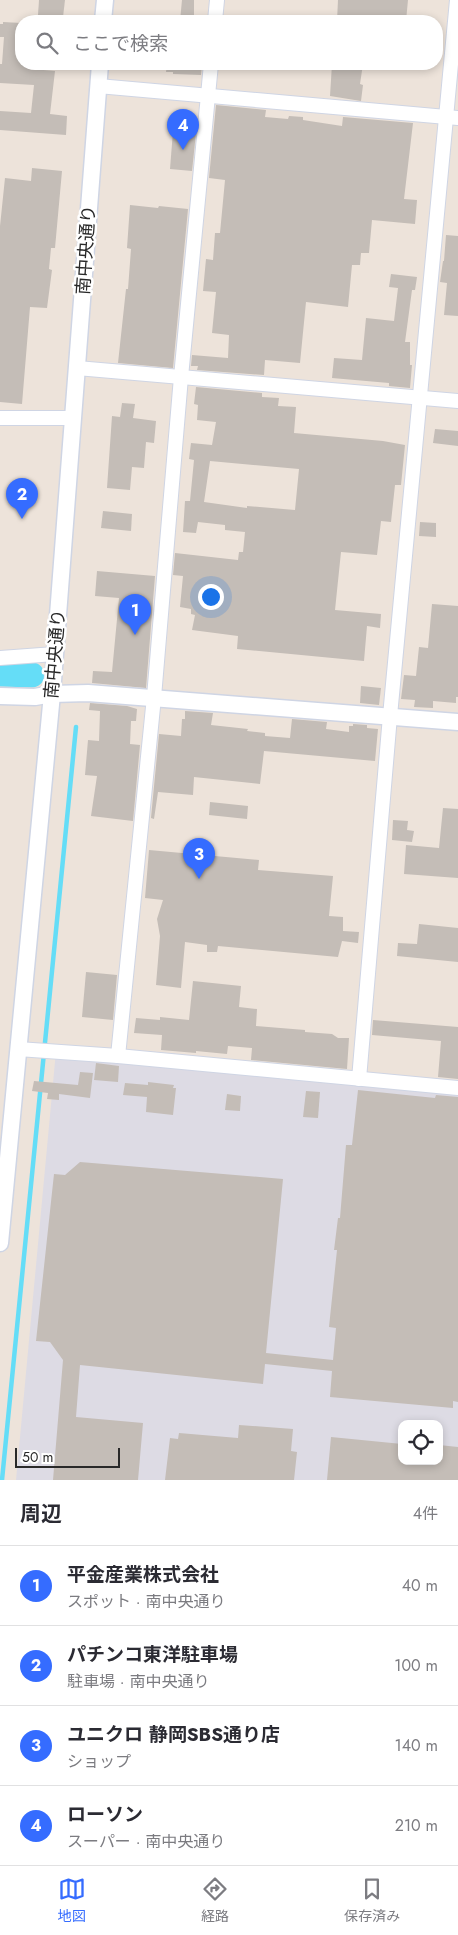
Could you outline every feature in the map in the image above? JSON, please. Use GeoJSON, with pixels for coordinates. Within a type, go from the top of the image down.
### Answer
{"type":"FeatureCollection","features":[{"type":"Feature","properties":{"kind":"street"},"geometry":{"type":"LineString","coordinates":[[104,15],[105,0]]}},
{"type":"Feature","properties":{"kind":"street"},"geometry":{"type":"LineString","coordinates":[[216,15],[217,0]]}},
{"type":"Feature","properties":{"kind":"street"},"geometry":{"type":"LineString","coordinates":[[359,1079],[390,716],[420,398],[452,117],[456,0]]}},
{"type":"Feature","properties":{"kind":"street","name":"南中央通り"},"geometry":{"type":"LineString","coordinates":[[0,1243],[7,1093],[18,1049],[52,694],[99,70]]}},
{"type":"Feature","properties":{"kind":"street"},"geometry":{"type":"LineString","coordinates":[[118,1056],[154,697],[181,377],[210,70]]}},
{"type":"Feature","properties":{"kind":"street"},"geometry":{"type":"LineString","coordinates":[[98,86],[452,117]]}},
{"type":"Feature","properties":{"kind":"street"},"geometry":{"type":"LineString","coordinates":[[77,368],[458,401]]}},
{"type":"Feature","properties":{"kind":"street"},"geometry":{"type":"LineString","coordinates":[[0,418],[73,418]]}},
{"type":"Feature","properties":{"kind":"street"},"geometry":{"type":"LineString","coordinates":[[0,658],[55,654]]}},
{"type":"Feature","properties":{"kind":"street"},"geometry":{"type":"LineString","coordinates":[[0,696],[34,697],[52,694],[88,693],[458,722]]}},
{"type":"Feature","properties":{"kind":"street"},"geometry":{"type":"LineString","coordinates":[[18,1049],[118,1056],[458,1088]]}},
{"type":"Feature","properties":{"kind":"shaded area"},"geometry":{"type":"Polygon","coordinates":[[[56,1051],[458,1088],[458,1480],[16,1480],[56,1051]]]}},
{"type":"Feature","properties":{"kind":"building"},"geometry":{"type":"Polygon","coordinates":[[[39,0],[65,0],[63,15],[38,15],[39,0]]]}},
{"type":"Feature","properties":{"kind":"building"},"geometry":{"type":"Polygon","coordinates":[[[182,0],[194,0],[194,15],[181,15],[182,0]]]}},
{"type":"Feature","properties":{"kind":"building"},"geometry":{"type":"Polygon","coordinates":[[[338,0],[408,0],[407,15],[337,15],[338,0]]]}},
{"type":"Feature","properties":{"kind":"building"},"geometry":{"type":"Polygon","coordinates":[[[3,22],[15,23],[15,70],[55,71],[50,114],[67,116],[66,135],[0,130],[0,111],[31,113],[34,85],[0,83],[0,64],[2,64],[4,37],[0,37],[0,24],[3,24],[3,22]]]}},
{"type":"Feature","properties":{"kind":"building"},"geometry":{"type":"Polygon","coordinates":[[[166,70],[201,70],[201,75],[166,72],[166,70]]]}},
{"type":"Feature","properties":{"kind":"building"},"geometry":{"type":"Polygon","coordinates":[[[332,70],[362,70],[360,84],[363,85],[361,101],[330,96],[332,70]]]}},
{"type":"Feature","properties":{"kind":"building"},"geometry":{"type":"Polygon","coordinates":[[[216,105],[266,110],[265,117],[288,119],[289,116],[303,117],[303,120],[342,126],[343,117],[413,123],[404,199],[417,200],[415,224],[372,220],[369,253],[361,253],[360,265],[352,265],[348,307],[306,302],[300,363],[265,360],[264,375],[197,370],[198,366],[191,366],[192,355],[228,358],[229,335],[212,333],[216,292],[203,291],[206,259],[213,260],[215,233],[220,233],[225,180],[209,178],[216,105]]]}},
{"type":"Feature","properties":{"kind":"building"},"geometry":{"type":"Polygon","coordinates":[[[173,131],[196,133],[192,171],[170,169],[173,131]]]}},
{"type":"Feature","properties":{"kind":"building"},"geometry":{"type":"Polygon","coordinates":[[[32,168],[62,171],[55,248],[51,248],[49,269],[52,270],[47,308],[30,307],[22,404],[0,402],[0,226],[5,178],[31,181],[32,168]]]}},
{"type":"Feature","properties":{"kind":"building"},"geometry":{"type":"Polygon","coordinates":[[[130,205],[188,209],[173,368],[118,363],[126,289],[128,289],[131,249],[127,248],[130,205]]]}},
{"type":"Feature","properties":{"kind":"building"},"geometry":{"type":"Polygon","coordinates":[[[446,235],[458,236],[458,316],[444,315],[447,283],[440,282],[446,235]]]}},
{"type":"Feature","properties":{"kind":"building"},"geometry":{"type":"Polygon","coordinates":[[[391,274],[417,277],[415,290],[412,290],[405,342],[410,342],[410,365],[412,365],[410,388],[389,386],[389,383],[332,378],[334,358],[362,360],[366,318],[394,321],[398,288],[389,287],[391,274]]]}},
{"type":"Feature","properties":{"kind":"building"},"geometry":{"type":"Polygon","coordinates":[[[196,387],[262,393],[262,397],[279,398],[278,406],[296,407],[294,433],[383,441],[405,445],[401,485],[395,485],[391,522],[381,521],[377,555],[341,552],[335,610],[381,614],[380,628],[367,626],[364,661],[237,649],[238,636],[192,630],[195,615],[191,614],[191,609],[180,607],[183,576],[173,575],[175,553],[238,560],[239,552],[243,552],[245,532],[225,530],[225,525],[198,522],[196,533],[183,532],[185,501],[190,501],[194,460],[189,459],[191,443],[212,445],[216,422],[197,420],[198,405],[194,404],[196,387]],[[210,461],[204,502],[247,508],[247,506],[295,510],[299,469],[210,461]]]}},
{"type":"Feature","properties":{"kind":"building"},"geometry":{"type":"Polygon","coordinates":[[[122,403],[135,404],[133,418],[156,421],[154,443],[146,442],[144,468],[132,467],[130,490],[107,488],[112,416],[120,417],[122,403]]]}},
{"type":"Feature","properties":{"kind":"building"},"geometry":{"type":"Polygon","coordinates":[[[435,429],[458,431],[458,446],[433,443],[435,429]]]}},
{"type":"Feature","properties":{"kind":"building"},"geometry":{"type":"Polygon","coordinates":[[[103,511],[132,514],[131,531],[101,528],[103,511]]]}},
{"type":"Feature","properties":{"kind":"building"},"geometry":{"type":"Polygon","coordinates":[[[420,522],[436,523],[436,537],[419,536],[420,522]]]}},
{"type":"Feature","properties":{"kind":"building"},"geometry":{"type":"Polygon","coordinates":[[[97,571],[155,576],[146,688],[92,683],[93,671],[112,672],[119,598],[95,596],[97,571]]]}},
{"type":"Feature","properties":{"kind":"building"},"geometry":{"type":"Polygon","coordinates":[[[432,604],[458,606],[458,697],[456,697],[456,703],[433,701],[433,708],[414,707],[415,700],[401,699],[404,675],[416,676],[419,647],[428,648],[432,604]]]}},
{"type":"Feature","properties":{"kind":"building"},"geometry":{"type":"Polygon","coordinates":[[[361,686],[381,688],[379,705],[360,703],[361,686]]]}},
{"type":"Feature","properties":{"kind":"building"},"geometry":{"type":"Polygon","coordinates":[[[90,703],[127,706],[137,709],[136,721],[131,721],[130,744],[140,745],[133,821],[91,816],[97,776],[85,775],[88,740],[99,741],[100,711],[89,710],[90,703]]]}},
{"type":"Feature","properties":{"kind":"building"},"geometry":{"type":"Polygon","coordinates":[[[185,711],[213,713],[211,725],[248,729],[247,731],[265,733],[265,736],[290,738],[292,719],[327,722],[326,729],[349,732],[349,726],[353,726],[353,724],[367,725],[367,728],[378,729],[375,761],[264,751],[260,784],[194,777],[193,795],[158,792],[154,819],[151,818],[159,734],[181,736],[182,719],[185,719],[185,711]]]}},
{"type":"Feature","properties":{"kind":"building"},"geometry":{"type":"Polygon","coordinates":[[[210,802],[248,806],[247,819],[209,815],[210,802]]]}},
{"type":"Feature","properties":{"kind":"building"},"geometry":{"type":"Polygon","coordinates":[[[443,808],[458,809],[458,878],[404,874],[406,845],[439,848],[443,808]]]}},
{"type":"Feature","properties":{"kind":"building"},"geometry":{"type":"Polygon","coordinates":[[[393,820],[408,821],[407,830],[414,831],[412,842],[392,840],[393,820]]]}},
{"type":"Feature","properties":{"kind":"building"},"geometry":{"type":"Polygon","coordinates":[[[149,850],[259,860],[258,870],[333,876],[329,916],[343,917],[343,931],[359,932],[358,943],[342,941],[338,957],[218,946],[217,952],[207,952],[207,945],[185,942],[181,988],[156,985],[160,936],[157,919],[163,900],[145,898],[149,850]]]}},
{"type":"Feature","properties":{"kind":"building"},"geometry":{"type":"Polygon","coordinates":[[[419,924],[458,928],[458,962],[397,956],[398,943],[417,944],[419,924]]]}},
{"type":"Feature","properties":{"kind":"building"},"geometry":{"type":"Polygon","coordinates":[[[86,972],[117,975],[113,1020],[82,1017],[86,972]]]}},
{"type":"Feature","properties":{"kind":"building"},"geometry":{"type":"Polygon","coordinates":[[[193,981],[241,986],[239,1007],[257,1009],[256,1026],[305,1030],[305,1032],[332,1034],[338,1038],[349,1038],[347,1069],[251,1060],[252,1048],[228,1046],[227,1054],[161,1050],[162,1035],[134,1033],[136,1018],[160,1020],[160,1017],[189,1020],[193,981]]]}},
{"type":"Feature","properties":{"kind":"building"},"geometry":{"type":"Polygon","coordinates":[[[373,1020],[458,1027],[458,1079],[438,1077],[441,1041],[372,1035],[373,1020]]]}},
{"type":"Feature","properties":{"kind":"building"},"geometry":{"type":"Polygon","coordinates":[[[96,1063],[119,1066],[118,1082],[94,1080],[96,1063]]]}},
{"type":"Feature","properties":{"kind":"building"},"geometry":{"type":"Polygon","coordinates":[[[80,1072],[93,1073],[90,1098],[59,1094],[59,1100],[47,1099],[48,1093],[32,1091],[34,1081],[78,1085],[80,1072]]]}},
{"type":"Feature","properties":{"kind":"building"},"geometry":{"type":"Polygon","coordinates":[[[148,1082],[174,1085],[173,1088],[176,1088],[173,1115],[146,1112],[147,1097],[123,1095],[125,1083],[148,1085],[148,1082]]]}},
{"type":"Feature","properties":{"kind":"building"},"geometry":{"type":"Polygon","coordinates":[[[358,1090],[435,1098],[436,1095],[458,1097],[458,1402],[453,1401],[453,1408],[330,1397],[332,1371],[265,1364],[263,1384],[80,1365],[76,1417],[143,1423],[138,1480],[53,1480],[63,1360],[50,1342],[36,1341],[54,1174],[65,1175],[80,1162],[283,1179],[266,1353],[333,1360],[336,1328],[329,1327],[337,1250],[334,1250],[338,1218],[340,1218],[346,1145],[352,1145],[358,1090]]]}},
{"type":"Feature","properties":{"kind":"building"},"geometry":{"type":"Polygon","coordinates":[[[306,1091],[320,1092],[318,1118],[303,1117],[306,1091]]]}},
{"type":"Feature","properties":{"kind":"building"},"geometry":{"type":"Polygon","coordinates":[[[227,1094],[241,1096],[240,1111],[225,1110],[227,1094]]]}},
{"type":"Feature","properties":{"kind":"building"},"geometry":{"type":"Polygon","coordinates":[[[239,1425],[293,1429],[291,1451],[297,1452],[294,1480],[165,1480],[170,1438],[178,1439],[179,1433],[238,1438],[239,1425]]]}},
{"type":"Feature","properties":{"kind":"building"},"geometry":{"type":"Polygon","coordinates":[[[331,1437],[398,1444],[398,1465],[443,1465],[443,1445],[458,1447],[458,1480],[327,1480],[331,1437]]]}},
{"type":"Feature","properties":{"kind":"waterway"},"geometry":{"type":"LineString","coordinates":[[0,674],[32,675]]}},
{"type":"Feature","properties":{"kind":"waterway"},"geometry":{"type":"LineString","coordinates":[[2,1480],[76,727]]}},
{"type":"Feature","properties":{"kind":"place","name":"ローソン"},"geometry":{"type":"Point","coordinates":[183,150]}},
{"type":"Feature","properties":{"kind":"place","name":"パチンコ東洋駐車場"},"geometry":{"type":"Point","coordinates":[22,519]}},
{"type":"Feature","properties":{"kind":"place","name":"平金産業株式会社"},"geometry":{"type":"Point","coordinates":[135,635]}},
{"type":"Feature","properties":{"kind":"place","name":"ユニクロ 静岡SBS通り店"},"geometry":{"type":"Point","coordinates":[199,879]}}]}
